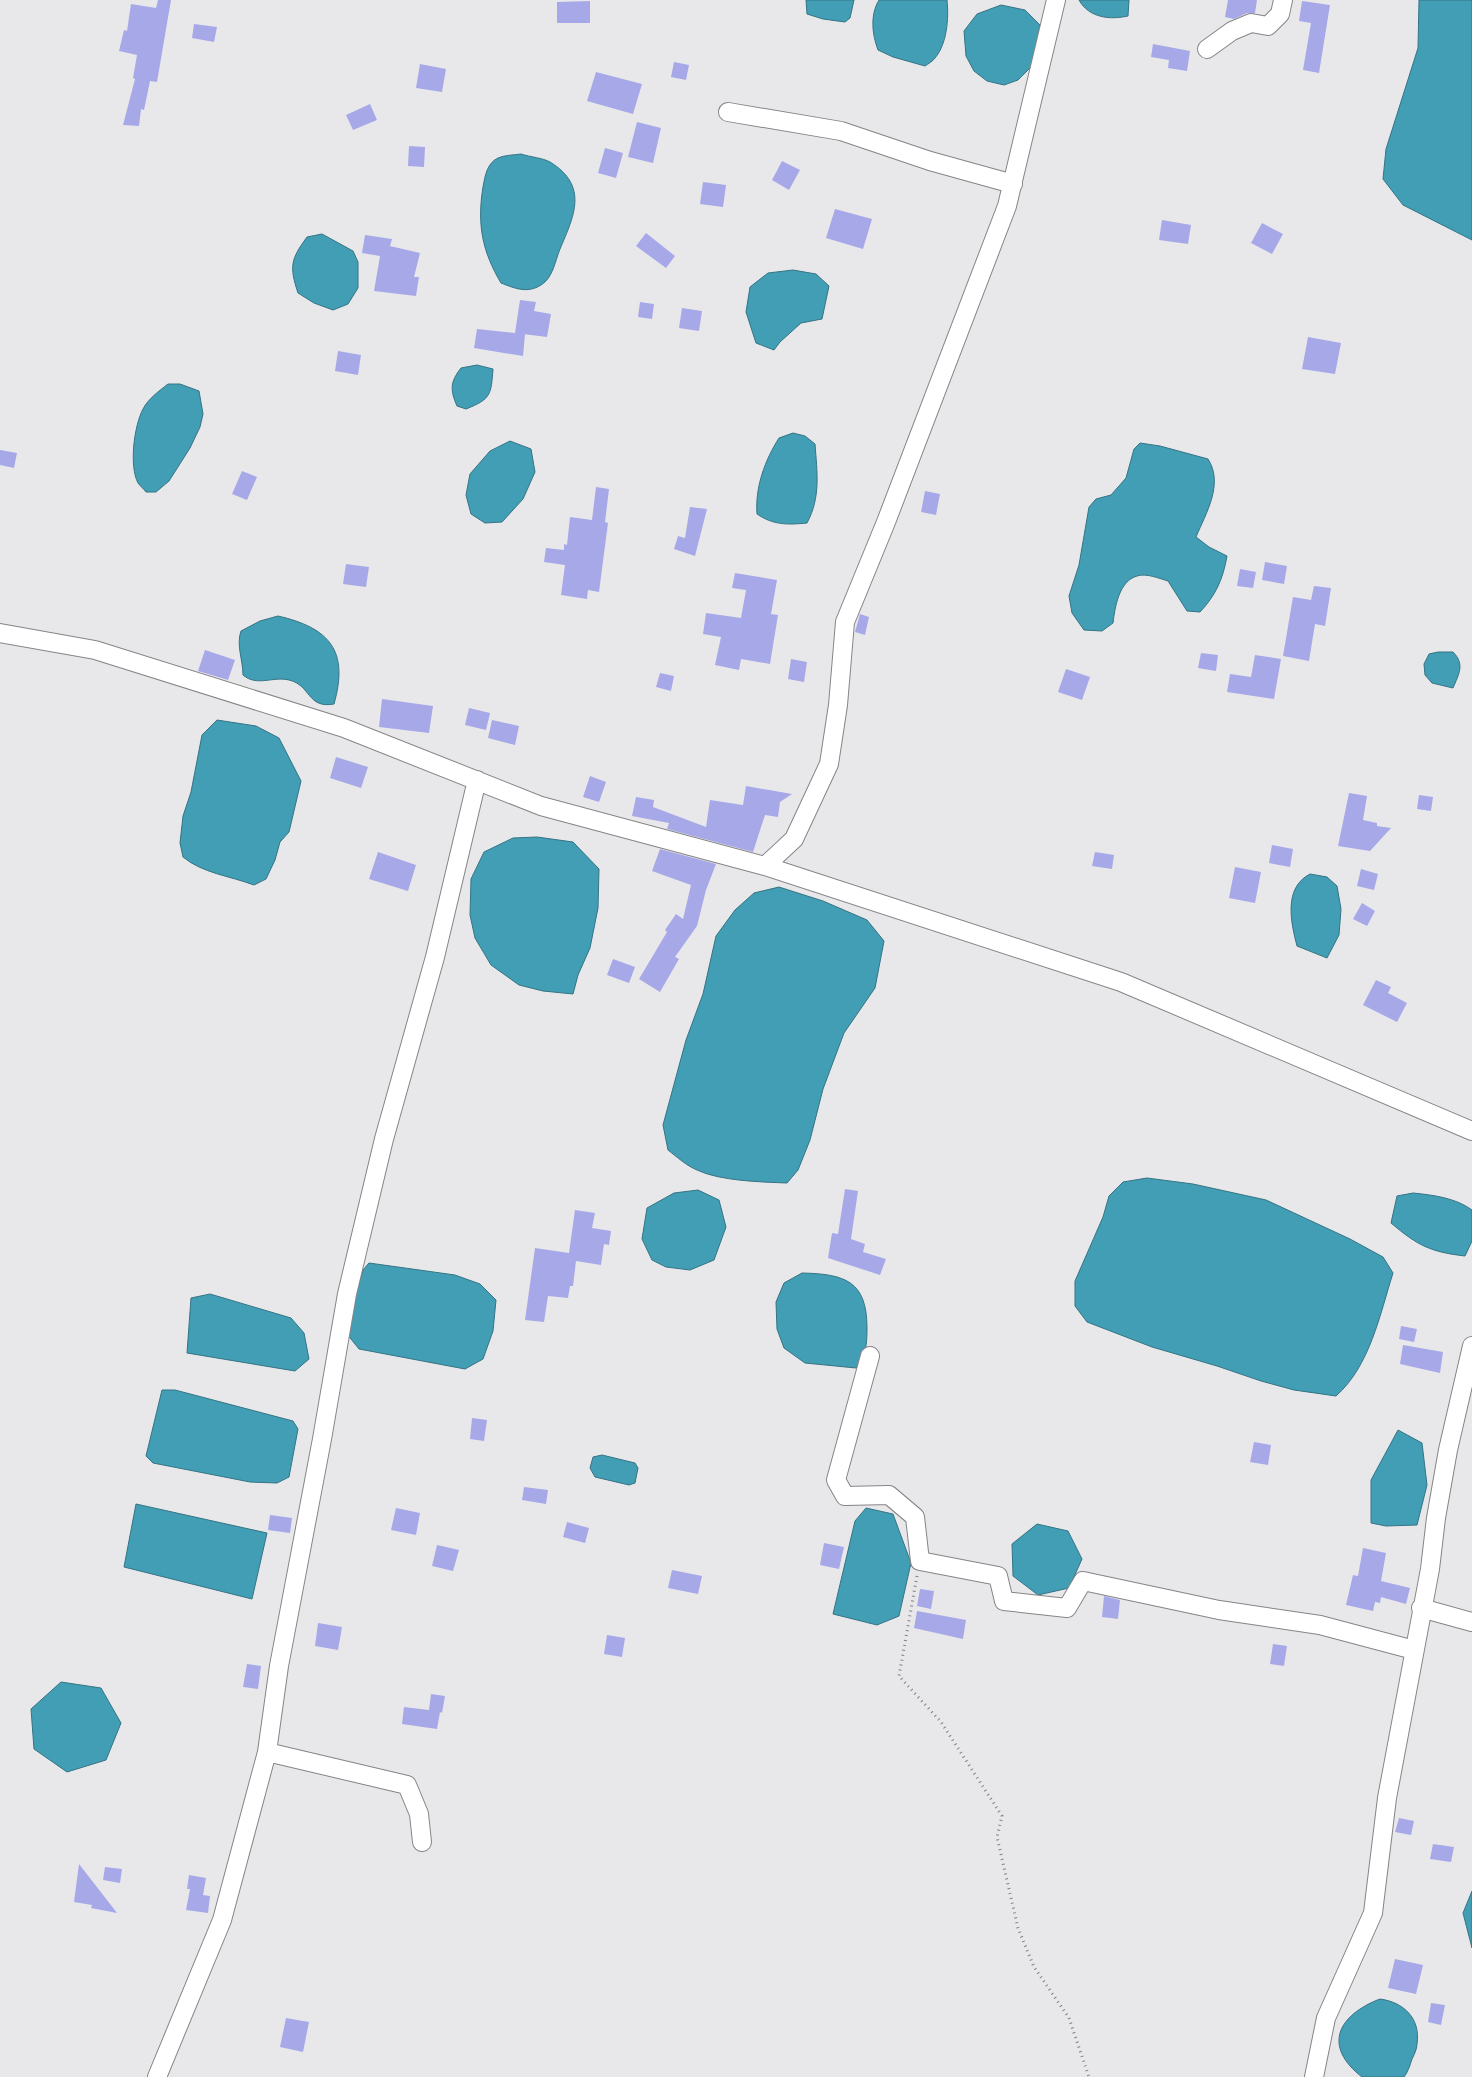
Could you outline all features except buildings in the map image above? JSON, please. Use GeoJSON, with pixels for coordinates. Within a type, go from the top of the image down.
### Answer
{"type":"FeatureCollection","features":[{"type":"Feature","properties":{"kind":"street"},"geometry":{"type":"LineString","coordinates":[[765,866],[794,839],[829,764],[838,705],[845,622],[886,522],[1008,206],[1056,0]]}},
{"type":"Feature","properties":{"kind":"street"},"geometry":{"type":"LineString","coordinates":[[1207,49],[1232,31],[1251,24],[1268,26],[1280,14],[1283,0]]}},
{"type":"Feature","properties":{"kind":"street"},"geometry":{"type":"LineString","coordinates":[[728,112],[841,131],[930,161],[1013,184]]}},
{"type":"Feature","properties":{"kind":"street"},"geometry":{"type":"LineString","coordinates":[[0,633],[95,650],[344,728],[541,806],[765,866],[1121,982],[1472,1131]]}},
{"type":"Feature","properties":{"kind":"street"},"geometry":{"type":"LineString","coordinates":[[156,2077],[222,1920],[267,1752],[279,1666],[347,1294],[384,1139],[435,957],[477,780]]}},
{"type":"Feature","properties":{"kind":"street"},"geometry":{"type":"LineString","coordinates":[[1314,2077],[1326,2018],[1373,1913],[1386,1798],[1421,1608],[1430,1570],[1436,1518],[1448,1450],[1472,1346]]}},
{"type":"Feature","properties":{"kind":"street"},"geometry":{"type":"LineString","coordinates":[[870,1356],[836,1480],[845,1496],[889,1495],[916,1517],[920,1561],[998,1576],[1004,1601],[1067,1608],[1083,1581],[1219,1610],[1320,1625],[1414,1650]]}},
{"type":"Feature","properties":{"kind":"street"},"geometry":{"type":"LineString","coordinates":[[1421,1608],[1472,1622]]}},
{"type":"Feature","properties":{"kind":"street"},"geometry":{"type":"LineString","coordinates":[[267,1752],[407,1785],[419,1814],[422,1842]]}},
{"type":"Feature","properties":{"kind":"path"},"geometry":{"type":"LineString","coordinates":[[920,1561],[899,1676],[941,1722],[1002,1816],[997,1837],[1018,1928],[1034,1967],[1069,2018],[1089,2077]]}},
{"type":"Feature","properties":{"kind":"water"},"geometry":{"type":"Polygon","coordinates":[[[806,0],[854,0],[850,18],[845,22],[823,19],[807,14],[806,0]]]}},
{"type":"Feature","properties":{"kind":"water"},"geometry":{"type":"Polygon","coordinates":[[[879,0],[947,0],[948,15],[945,38],[933,60],[925,66],[893,57],[878,50],[874,38],[873,18],[879,0]]]}},
{"type":"Feature","properties":{"kind":"water"},"geometry":{"type":"Polygon","coordinates":[[[1079,0],[1129,0],[1128,16],[1114,18],[1100,16],[1088,11],[1079,0]]]}},
{"type":"Feature","properties":{"kind":"water"},"geometry":{"type":"Polygon","coordinates":[[[1419,0],[1472,0],[1472,240],[1403,205],[1383,179],[1386,149],[1418,48],[1419,0]]]}},
{"type":"Feature","properties":{"kind":"water"},"geometry":{"type":"Polygon","coordinates":[[[1001,5],[1025,10],[1040,25],[1034,64],[1018,80],[1004,85],[987,81],[974,71],[966,56],[964,31],[977,14],[1001,5]]]}},
{"type":"Feature","properties":{"kind":"water"},"geometry":{"type":"Polygon","coordinates":[[[521,154],[550,162],[562,171],[570,181],[574,191],[575,202],[570,225],[551,274],[541,285],[526,290],[501,283],[489,260],[481,225],[481,200],[489,166],[500,157],[521,154]]]}},
{"type":"Feature","properties":{"kind":"water"},"geometry":{"type":"Polygon","coordinates":[[[322,234],[353,251],[358,262],[358,288],[348,304],[333,310],[314,303],[298,293],[293,276],[295,257],[307,237],[322,234]]]}},
{"type":"Feature","properties":{"kind":"water"},"geometry":{"type":"Polygon","coordinates":[[[793,270],[816,274],[829,286],[822,319],[801,323],[774,350],[756,343],[746,312],[750,287],[768,273],[793,270]]]}},
{"type":"Feature","properties":{"kind":"water"},"geometry":{"type":"Polygon","coordinates":[[[477,365],[493,369],[488,395],[485,399],[466,409],[457,406],[452,391],[453,382],[461,368],[477,365]]]}},
{"type":"Feature","properties":{"kind":"water"},"geometry":{"type":"Polygon","coordinates":[[[168,384],[180,384],[199,391],[203,414],[200,427],[190,448],[169,481],[156,492],[146,492],[135,476],[133,457],[137,425],[145,405],[168,384]]]}},
{"type":"Feature","properties":{"kind":"water"},"geometry":{"type":"Polygon","coordinates":[[[793,433],[805,436],[815,444],[816,494],[807,523],[781,523],[763,518],[757,514],[759,484],[765,465],[779,438],[793,433]]]}},
{"type":"Feature","properties":{"kind":"water"},"geometry":{"type":"Polygon","coordinates":[[[510,441],[531,449],[535,472],[523,499],[502,522],[485,523],[471,514],[466,495],[470,474],[490,451],[510,441]]]}},
{"type":"Feature","properties":{"kind":"water"},"geometry":{"type":"Polygon","coordinates":[[[1140,443],[1160,446],[1208,459],[1214,478],[1214,488],[1212,498],[1196,537],[1209,547],[1227,556],[1223,572],[1215,593],[1200,612],[1187,611],[1168,581],[1148,575],[1137,576],[1126,583],[1122,589],[1117,602],[1113,623],[1102,631],[1084,630],[1072,613],[1069,596],[1079,565],[1089,507],[1096,499],[1111,495],[1126,478],[1134,449],[1140,443]]]}},
{"type":"Feature","properties":{"kind":"water"},"geometry":{"type":"Polygon","coordinates":[[[278,616],[311,627],[323,635],[331,645],[337,656],[339,670],[334,704],[325,705],[319,703],[302,687],[289,680],[259,681],[243,675],[239,647],[241,631],[260,621],[278,616]]]}},
{"type":"Feature","properties":{"kind":"water"},"geometry":{"type":"Polygon","coordinates":[[[1453,652],[1457,656],[1460,669],[1453,688],[1432,683],[1425,675],[1424,664],[1429,654],[1453,652]]]}},
{"type":"Feature","properties":{"kind":"water"},"geometry":{"type":"Polygon","coordinates":[[[217,720],[256,726],[279,738],[301,781],[289,832],[280,842],[275,860],[266,879],[254,885],[207,871],[183,857],[180,843],[183,816],[191,792],[202,735],[217,720]]]}},
{"type":"Feature","properties":{"kind":"water"},"geometry":{"type":"Polygon","coordinates":[[[537,837],[573,842],[599,869],[598,908],[590,948],[578,975],[573,994],[543,991],[519,985],[491,965],[475,938],[470,915],[471,879],[484,852],[513,838],[537,837]]]}},
{"type":"Feature","properties":{"kind":"water"},"geometry":{"type":"Polygon","coordinates":[[[1310,874],[1327,877],[1337,886],[1341,909],[1339,935],[1327,958],[1297,946],[1293,927],[1291,917],[1292,897],[1301,880],[1310,874]]]}},
{"type":"Feature","properties":{"kind":"water"},"geometry":{"type":"Polygon","coordinates":[[[779,887],[823,901],[867,920],[884,941],[875,988],[844,1033],[823,1089],[810,1140],[798,1170],[787,1183],[717,1177],[693,1168],[668,1150],[663,1125],[686,1040],[703,994],[716,936],[735,910],[754,893],[779,887]]]}},
{"type":"Feature","properties":{"kind":"water"},"geometry":{"type":"Polygon","coordinates":[[[1147,1178],[1193,1184],[1266,1200],[1350,1239],[1383,1257],[1393,1273],[1378,1322],[1366,1355],[1348,1384],[1336,1396],[1294,1390],[1261,1381],[1152,1347],[1087,1322],[1075,1306],[1075,1281],[1103,1217],[1109,1196],[1123,1182],[1147,1178]]]}},
{"type":"Feature","properties":{"kind":"water"},"geometry":{"type":"Polygon","coordinates":[[[698,1190],[719,1200],[726,1227],[714,1260],[690,1270],[666,1267],[652,1260],[642,1239],[647,1208],[674,1193],[698,1190]]]}},
{"type":"Feature","properties":{"kind":"water"},"geometry":{"type":"Polygon","coordinates":[[[1413,1193],[1452,1200],[1472,1210],[1472,1241],[1465,1256],[1425,1247],[1391,1223],[1397,1196],[1413,1193]]]}},
{"type":"Feature","properties":{"kind":"water"},"geometry":{"type":"Polygon","coordinates":[[[369,1263],[455,1275],[480,1284],[496,1300],[493,1331],[483,1359],[465,1369],[359,1349],[347,1334],[346,1325],[363,1270],[369,1263]]]}},
{"type":"Feature","properties":{"kind":"water"},"geometry":{"type":"Polygon","coordinates":[[[802,1273],[830,1275],[841,1278],[851,1283],[858,1290],[866,1312],[867,1334],[864,1354],[856,1368],[805,1363],[784,1348],[777,1329],[776,1302],[784,1283],[802,1273]]]}},
{"type":"Feature","properties":{"kind":"water"},"geometry":{"type":"Polygon","coordinates":[[[210,1294],[291,1318],[304,1333],[309,1359],[295,1371],[187,1353],[191,1298],[210,1294]]]}},
{"type":"Feature","properties":{"kind":"water"},"geometry":{"type":"Polygon","coordinates":[[[162,1390],[175,1390],[293,1421],[298,1429],[289,1477],[277,1483],[250,1482],[153,1463],[146,1456],[162,1390]]]}},
{"type":"Feature","properties":{"kind":"water"},"geometry":{"type":"Polygon","coordinates":[[[1398,1430],[1422,1443],[1427,1485],[1417,1525],[1386,1526],[1371,1523],[1371,1480],[1398,1430]]]}},
{"type":"Feature","properties":{"kind":"water"},"geometry":{"type":"Polygon","coordinates":[[[602,1455],[635,1463],[638,1468],[635,1483],[629,1485],[595,1477],[590,1468],[593,1457],[602,1455]]]}},
{"type":"Feature","properties":{"kind":"water"},"geometry":{"type":"Polygon","coordinates":[[[136,1504],[267,1533],[252,1599],[124,1567],[136,1504]]]}},
{"type":"Feature","properties":{"kind":"water"},"geometry":{"type":"Polygon","coordinates":[[[866,1508],[893,1514],[911,1563],[899,1616],[877,1625],[833,1614],[855,1521],[866,1508]]]}},
{"type":"Feature","properties":{"kind":"water"},"geometry":{"type":"Polygon","coordinates":[[[1037,1524],[1068,1531],[1082,1559],[1069,1588],[1038,1595],[1013,1576],[1012,1544],[1037,1524]]]}},
{"type":"Feature","properties":{"kind":"water"},"geometry":{"type":"Polygon","coordinates":[[[61,1682],[101,1688],[121,1723],[106,1760],[67,1772],[34,1749],[31,1709],[61,1682]]]}},
{"type":"Feature","properties":{"kind":"water"},"geometry":{"type":"Polygon","coordinates":[[[1472,1891],[1472,1948],[1463,1913],[1472,1891]]]}},
{"type":"Feature","properties":{"kind":"water"},"geometry":{"type":"Polygon","coordinates":[[[1380,1999],[1403,2008],[1409,2013],[1416,2026],[1418,2035],[1416,2048],[1404,2077],[1362,2077],[1342,2054],[1339,2043],[1340,2032],[1345,2023],[1354,2014],[1380,1999]]]}}]}
